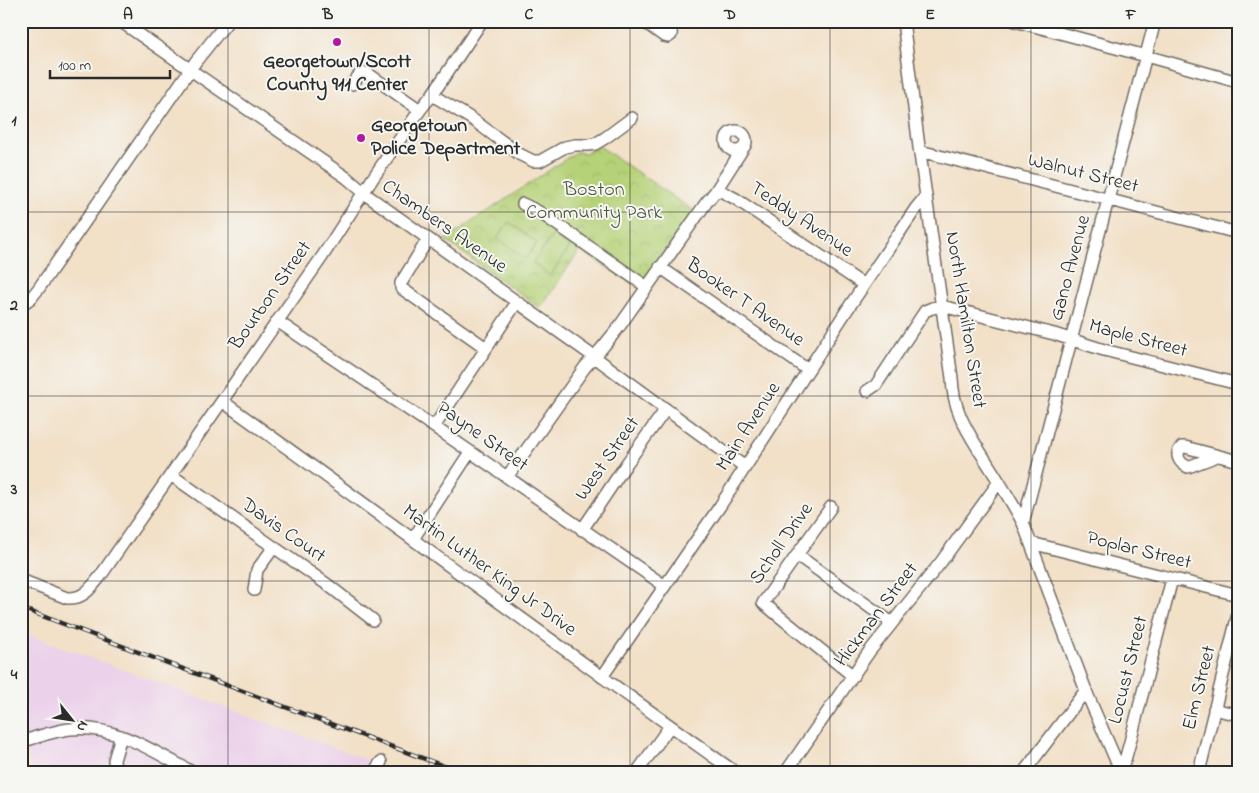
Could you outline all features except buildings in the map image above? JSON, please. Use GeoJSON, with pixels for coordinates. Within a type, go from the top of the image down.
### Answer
{"type":"FeatureCollection","features":[{"type":"Feature","properties":{"kind":"street","name":"Chambers Avenue"},"geometry":{"type":"LineString","coordinates":[[120,21],[340,173],[363,192],[594,356],[744,467]]}},
{"type":"Feature","properties":{"kind":"street"},"geometry":{"type":"LineString","coordinates":[[21,305],[39,288],[190,70],[228,21]]}},
{"type":"Feature","properties":{"kind":"street"},"geometry":{"type":"LineString","coordinates":[[643,21],[668,37],[672,29],[664,21]]}},
{"type":"Feature","properties":{"kind":"street","name":"North Hamilton Street"},"geometry":{"type":"LineString","coordinates":[[903,21],[953,388],[960,416],[1023,523],[1086,690],[1120,771]]}},
{"type":"Feature","properties":{"kind":"street"},"geometry":{"type":"LineString","coordinates":[[1015,21],[1238,82]]}},
{"type":"Feature","properties":{"kind":"street","name":"Gano Avenue"},"geometry":{"type":"LineString","coordinates":[[1023,523],[1155,21]]}},
{"type":"Feature","properties":{"kind":"street","name":"Bourbon Street"},"geometry":{"type":"LineString","coordinates":[[21,580],[66,598],[74,598],[86,594],[100,578],[322,257],[363,192],[432,95],[477,23]]}},
{"type":"Feature","properties":{"kind":"street"},"geometry":{"type":"LineString","coordinates":[[352,84],[361,73],[367,73],[420,110]]}},
{"type":"Feature","properties":{"kind":"street"},"geometry":{"type":"LineString","coordinates":[[432,95],[472,119],[519,154],[532,161],[540,161],[564,147],[594,144],[632,118]]}},
{"type":"Feature","properties":{"kind":"street"},"geometry":{"type":"LineString","coordinates":[[507,477],[585,367],[619,327],[706,202],[715,192],[742,150]]}},
{"type":"Feature","properties":{"kind":"street","name":"Walnut Street"},"geometry":{"type":"LineString","coordinates":[[920,151],[1238,233]]}},
{"type":"Feature","properties":{"kind":"street","name":"Teddy Avenue"},"geometry":{"type":"LineString","coordinates":[[715,192],[721,191],[736,199],[864,285]]}},
{"type":"Feature","properties":{"kind":"street","name":"Main Avenue"},"geometry":{"type":"LineString","coordinates":[[602,678],[720,506],[864,285],[926,196]]}},
{"type":"Feature","properties":{"kind":"street"},"geometry":{"type":"LineString","coordinates":[[523,204],[539,212],[647,287]]}},
{"type":"Feature","properties":{"kind":"street"},"geometry":{"type":"LineString","coordinates":[[428,239],[401,283],[401,288],[486,348]]}},
{"type":"Feature","properties":{"kind":"street","name":"Booker T Avenue"},"geometry":{"type":"LineString","coordinates":[[660,267],[808,370]]}},
{"type":"Feature","properties":{"kind":"street"},"geometry":{"type":"LineString","coordinates":[[434,426],[517,302]]}},
{"type":"Feature","properties":{"kind":"street"},"geometry":{"type":"LineString","coordinates":[[867,391],[876,385],[926,311],[942,306]]}},
{"type":"Feature","properties":{"kind":"street","name":"Maple Street"},"geometry":{"type":"LineString","coordinates":[[942,306],[1238,384]]}},
{"type":"Feature","properties":{"kind":"street","name":"Payne Street"},"geometry":{"type":"LineString","coordinates":[[277,321],[434,426],[665,586]]}},
{"type":"Feature","properties":{"kind":"street","name":"Martin Luther King Jr Drive"},"geometry":{"type":"LineString","coordinates":[[222,401],[602,678],[736,772]]}},
{"type":"Feature","properties":{"kind":"street","name":"West Street"},"geometry":{"type":"LineString","coordinates":[[582,530],[666,409]]}},
{"type":"Feature","properties":{"kind":"street"},"geometry":{"type":"LineString","coordinates":[[413,539],[470,452]]}},
{"type":"Feature","properties":{"kind":"street"},"geometry":{"type":"LineString","coordinates":[[1217,456],[1238,461]]}},
{"type":"Feature","properties":{"kind":"street","name":"Davis Court"},"geometry":{"type":"LineString","coordinates":[[171,475],[328,585],[373,620]]}},
{"type":"Feature","properties":{"kind":"street","name":"Hickman Street"},"geometry":{"type":"LineString","coordinates":[[786,772],[869,652],[941,562],[999,482]]}},
{"type":"Feature","properties":{"kind":"street","name":"Scholl Drive"},"geometry":{"type":"LineString","coordinates":[[831,507],[763,603],[853,676]]}},
{"type":"Feature","properties":{"kind":"street","name":"Poplar Street"},"geometry":{"type":"LineString","coordinates":[[1031,543],[1238,595]]}},
{"type":"Feature","properties":{"kind":"street"},"geometry":{"type":"LineString","coordinates":[[254,590],[257,570],[274,547]]}},
{"type":"Feature","properties":{"kind":"street"},"geometry":{"type":"LineString","coordinates":[[797,555],[892,623]]}},
{"type":"Feature","properties":{"kind":"street","name":"Locust Street"},"geometry":{"type":"LineString","coordinates":[[1120,771],[1130,742],[1172,579]]}},
{"type":"Feature","properties":{"kind":"street","name":"Elm Street"},"geometry":{"type":"LineString","coordinates":[[1199,772],[1238,614]]}},
{"type":"Feature","properties":{"kind":"street"},"geometry":{"type":"LineString","coordinates":[[1024,772],[1086,690]]}},
{"type":"Feature","properties":{"kind":"street"},"geometry":{"type":"LineString","coordinates":[[1214,709],[1238,715]]}},
{"type":"Feature","properties":{"kind":"street"},"geometry":{"type":"LineString","coordinates":[[637,772],[670,726]]}},
{"type":"Feature","properties":{"kind":"street"},"geometry":{"type":"LineString","coordinates":[[21,742],[70,729],[93,728],[137,743],[192,772]]}},
{"type":"Feature","properties":{"kind":"street"},"geometry":{"type":"LineString","coordinates":[[115,772],[114,760],[120,736]]}},
{"type":"Feature","properties":{"kind":"shaded area"},"geometry":{"type":"Polygon","coordinates":[[[21,632],[373,762],[366,772],[33,772],[21,728],[21,632]]]}},
{"type":"Feature","properties":{"kind":"green space","name":"Boston Community Park"},"geometry":{"type":"Polygon","coordinates":[[[599,146],[694,211],[638,287],[580,250],[540,308],[445,240],[576,152],[586,153],[599,146]]]}},
{"type":"Feature","properties":{"kind":"green space"},"geometry":{"type":"Polygon","coordinates":[[[509,222],[537,243],[525,259],[497,238],[509,222]]]}},
{"type":"Feature","properties":{"kind":"green space"},"geometry":{"type":"Polygon","coordinates":[[[553,235],[570,247],[550,276],[533,263],[553,235]]]}},
{"type":"Feature","properties":{"kind":"railway"},"geometry":{"type":"LineString","coordinates":[[21,608],[460,772]]}},
{"type":"Feature","properties":{"kind":"place","name":"Georgetown/Scott County 911 Center"},"geometry":{"type":"Point","coordinates":[337,42]}},
{"type":"Feature","properties":{"kind":"place","name":"Georgetown Police Department"},"geometry":{"type":"Point","coordinates":[361,138]}}]}
